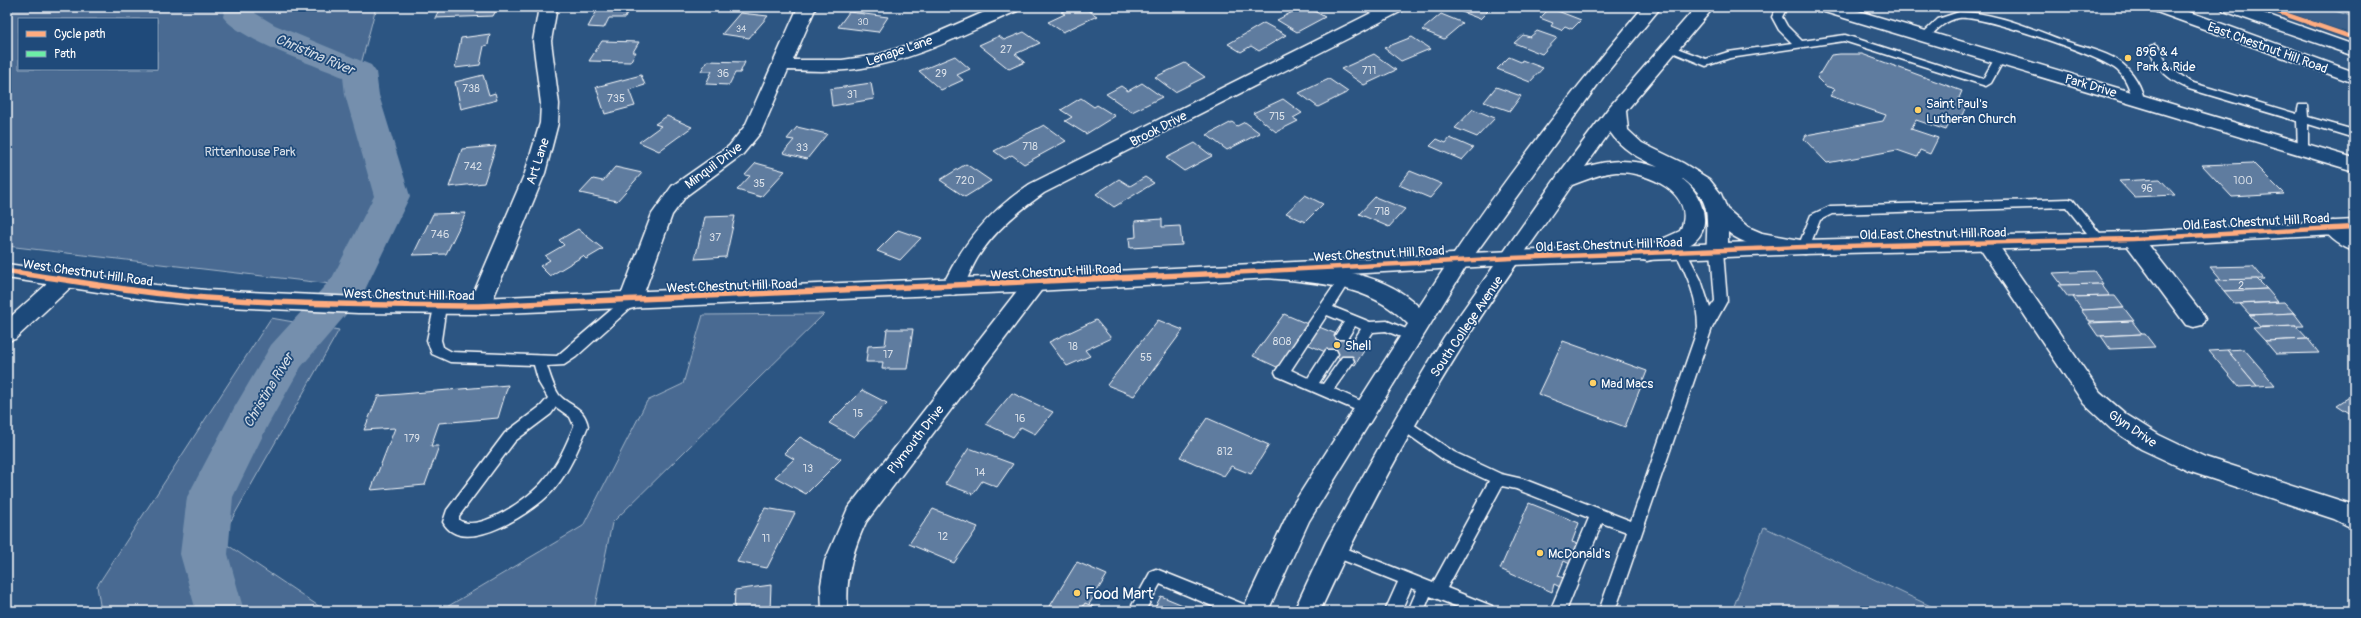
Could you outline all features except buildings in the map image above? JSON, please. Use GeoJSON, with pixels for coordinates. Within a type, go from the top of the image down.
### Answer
{"type":"FeatureCollection","features":[{"type":"Feature","properties":{"kind":"street","name":"Art Lane"},"geometry":{"type":"LineString","coordinates":[[479,306],[535,173],[549,123],[550,104],[542,41],[548,7]]}},
{"type":"Feature","properties":{"kind":"street","name":"Minquil Drive"},"geometry":{"type":"LineString","coordinates":[[630,301],[656,228],[669,202],[679,191],[721,162],[746,139],[762,114],[807,7]]}},
{"type":"Feature","properties":{"kind":"street","name":"Lenape Lane"},"geometry":{"type":"LineString","coordinates":[[782,65],[845,65],[878,60],[913,48],[1011,7]]}},
{"type":"Feature","properties":{"kind":"street","name":"Brook Drive"},"geometry":{"type":"LineString","coordinates":[[953,287],[966,259],[985,232],[1009,207],[1022,198],[1054,180],[1396,7]]}},
{"type":"Feature","properties":{"kind":"street"},"geometry":{"type":"LineString","coordinates":[[1255,611],[1299,516],[1460,260],[1598,72],[1652,7]]}},
{"type":"Feature","properties":{"kind":"street","name":"South College Avenue"},"geometry":{"type":"LineString","coordinates":[[1307,611],[1335,550],[1404,424],[1452,343],[1565,180],[1617,110],[1705,7]]}},
{"type":"Feature","properties":{"kind":"street","name":"Park Drive"},"geometry":{"type":"LineString","coordinates":[[1827,7],[2139,99],[2354,165]]}},
{"type":"Feature","properties":{"kind":"street","name":"East Chestnut Hill Road"},"geometry":{"type":"LineString","coordinates":[[2160,7],[2354,78]]}},
{"type":"Feature","properties":{"kind":"street","name":"East Chestnut Hill Road"},"geometry":{"type":"LineString","coordinates":[[2230,7],[2354,51]]}},
{"type":"Feature","properties":{"kind":"street"},"geometry":{"type":"LineString","coordinates":[[1617,110],[1617,124],[1619,132],[1630,144],[1691,174],[1711,193],[1718,213],[1717,251]]}},
{"type":"Feature","properties":{"kind":"street"},"geometry":{"type":"LineString","coordinates":[[1565,180],[1603,168],[1623,167],[1653,171],[1668,178],[1682,189],[1692,201],[1694,221],[1688,236],[1647,254]]}},
{"type":"Feature","properties":{"kind":"street"},"geometry":{"type":"LineString","coordinates":[[1718,213],[1741,232],[1758,239],[1804,247]]}},
{"type":"Feature","properties":{"kind":"street","name":"Old East Chestnut Hill Road"},"geometry":{"type":"LineString","coordinates":[[1460,260],[1804,247],[2133,239],[2354,227]]}},
{"type":"Feature","properties":{"kind":"street"},"geometry":{"type":"LineString","coordinates":[[2333,228],[2354,244]]}},
{"type":"Feature","properties":{"kind":"street"},"geometry":{"type":"LineString","coordinates":[[2133,239],[2194,319]]}},
{"type":"Feature","properties":{"kind":"street","name":"Glyn Drive"},"geometry":{"type":"LineString","coordinates":[[1986,242],[2092,398],[2119,422],[2150,442],[2197,464],[2342,511],[2354,518]]}},
{"type":"Feature","properties":{"kind":"street","name":"West Chestnut Hill Road"},"geometry":{"type":"LineString","coordinates":[[7,271],[156,293],[358,305],[479,306],[953,287],[1460,260]]}},
{"type":"Feature","properties":{"kind":"street"},"geometry":{"type":"LineString","coordinates":[[1258,270],[1344,280],[1373,287],[1397,299],[1416,329]]}},
{"type":"Feature","properties":{"kind":"street"},"geometry":{"type":"LineString","coordinates":[[7,333],[65,280]]}},
{"type":"Feature","properties":{"kind":"street","name":"Plymouth Drive"},"geometry":{"type":"LineString","coordinates":[[835,611],[833,594],[836,566],[843,542],[857,515],[1035,283]]}},
{"type":"Feature","properties":{"kind":"lane"},"geometry":{"type":"LineString","coordinates":[[1782,7],[1777,17],[1783,28],[1800,45]]}},
{"type":"Feature","properties":{"kind":"lane"},"geometry":{"type":"LineString","coordinates":[[1925,36],[1936,23],[1957,16],[1985,18],[2001,22],[2108,59],[2122,68],[2137,86],[2139,99]]}},
{"type":"Feature","properties":{"kind":"lane"},"geometry":{"type":"LineString","coordinates":[[1670,49],[1706,63],[1728,55],[1845,38],[1856,40],[1986,83],[2000,58]]}},
{"type":"Feature","properties":{"kind":"lane"},"geometry":{"type":"LineString","coordinates":[[2155,47],[2156,57],[2178,80],[2193,86],[2354,134]]}},
{"type":"Feature","properties":{"kind":"lane"},"geometry":{"type":"LineString","coordinates":[[2302,149],[2303,107]]}},
{"type":"Feature","properties":{"kind":"lane"},"geometry":{"type":"LineString","coordinates":[[1804,247],[1815,218],[1830,210],[2061,203],[2069,203],[2099,240]]}},
{"type":"Feature","properties":{"kind":"lane"},"geometry":{"type":"LineString","coordinates":[[1607,611],[1705,328],[1721,301],[1717,251]]}},
{"type":"Feature","properties":{"kind":"lane"},"geometry":{"type":"LineString","coordinates":[[1681,252],[1694,275],[1706,310],[1705,328]]}},
{"type":"Feature","properties":{"kind":"lane"},"geometry":{"type":"LineString","coordinates":[[1344,280],[1282,372],[1365,409]]}},
{"type":"Feature","properties":{"kind":"lane"},"geometry":{"type":"LineString","coordinates":[[440,306],[434,340],[437,350],[450,356],[559,361],[571,353],[630,301]]}},
{"type":"Feature","properties":{"kind":"lane"},"geometry":{"type":"LineString","coordinates":[[1325,309],[1369,327],[1387,326],[1416,329]]}},
{"type":"Feature","properties":{"kind":"lane"},"geometry":{"type":"LineString","coordinates":[[1342,336],[1352,320]]}},
{"type":"Feature","properties":{"kind":"lane"},"geometry":{"type":"LineString","coordinates":[[1359,343],[1369,327]]}},
{"type":"Feature","properties":{"kind":"lane"},"geometry":{"type":"LineString","coordinates":[[1311,384],[1330,354]]}},
{"type":"Feature","properties":{"kind":"lane"},"geometry":{"type":"LineString","coordinates":[[539,360],[546,383],[555,399],[574,412],[581,420],[581,426],[564,464],[550,485],[541,494],[504,518],[482,527],[469,530],[459,528],[450,522],[452,514],[510,437],[546,410],[555,399]]}},
{"type":"Feature","properties":{"kind":"lane"},"geometry":{"type":"LineString","coordinates":[[1326,391],[1347,361]]}},
{"type":"Feature","properties":{"kind":"lane"},"geometry":{"type":"LineString","coordinates":[[1404,424],[1449,456],[1498,479],[1518,483],[1635,529]]}},
{"type":"Feature","properties":{"kind":"lane"},"geometry":{"type":"LineString","coordinates":[[1416,611],[1498,479]]}},
{"type":"Feature","properties":{"kind":"lane"},"geometry":{"type":"LineString","coordinates":[[1558,611],[1598,515]]}},
{"type":"Feature","properties":{"kind":"lane"},"geometry":{"type":"LineString","coordinates":[[1335,550],[1486,611]]}},
{"type":"Feature","properties":{"kind":"lane"},"geometry":{"type":"LineString","coordinates":[[1136,611],[1156,576],[1242,611]]}},
{"type":"Feature","properties":{"kind":"lane"},"geometry":{"type":"LineString","coordinates":[[1393,611],[1407,579]]}},
{"type":"Feature","properties":{"kind":"shaded area"},"geometry":{"type":"Polygon","coordinates":[[[2274,7],[2354,7],[2354,34],[2306,19],[2274,7]]]}},
{"type":"Feature","properties":{"kind":"green space","name":"Rittenhouse Park"},"geometry":{"type":"Polygon","coordinates":[[[7,7],[376,7],[359,72],[362,95],[392,196],[348,286],[7,246],[7,7]]]}},
{"type":"Feature","properties":{"kind":"green space"},"geometry":{"type":"Polygon","coordinates":[[[2323,7],[2354,7],[2354,17],[2323,7]]]}},
{"type":"Feature","properties":{"kind":"green space"},"geometry":{"type":"Polygon","coordinates":[[[824,314],[612,523],[594,611],[440,611],[583,526],[647,401],[683,384],[703,315],[824,314]]]}},
{"type":"Feature","properties":{"kind":"green space"},"geometry":{"type":"Polygon","coordinates":[[[271,318],[339,330],[220,540],[326,611],[101,611],[97,586],[271,318]]]}},
{"type":"Feature","properties":{"kind":"green space"},"geometry":{"type":"Polygon","coordinates":[[[1764,527],[1941,611],[1732,611],[1764,527]]]}},
{"type":"Feature","properties":{"kind":"waterway","name":"Christina River"},"geometry":{"type":"LineString","coordinates":[[220,611],[204,554],[210,497],[249,420],[286,356],[348,286],[392,196],[362,95],[359,72],[264,32],[239,17],[241,7]]}},
{"type":"Feature","properties":{"kind":"cycle path"},"geometry":{"type":"LineString","coordinates":[[2264,7],[2354,38]]}},
{"type":"Feature","properties":{"kind":"cycle path"},"geometry":{"type":"LineString","coordinates":[[7,271],[156,293],[206,298],[358,305],[479,306],[1035,283],[1512,258],[1803,247],[2133,239],[2354,227]]}},
{"type":"Feature","properties":{"kind":"place","name":"896 & 4 Park & Ride"},"geometry":{"type":"Point","coordinates":[2128,58]}},
{"type":"Feature","properties":{"kind":"place","name":"Saint Paul's Lutheran Church"},"geometry":{"type":"Point","coordinates":[1918,110]}},
{"type":"Feature","properties":{"kind":"place","name":"Shell"},"geometry":{"type":"Point","coordinates":[1337,345]}},
{"type":"Feature","properties":{"kind":"place","name":"Mad Macs"},"geometry":{"type":"Point","coordinates":[1593,383]}},
{"type":"Feature","properties":{"kind":"place","name":"McDonald's"},"geometry":{"type":"Point","coordinates":[1540,553]}},
{"type":"Feature","properties":{"kind":"place","name":"Food Mart"},"geometry":{"type":"Point","coordinates":[1077,593]}}]}
